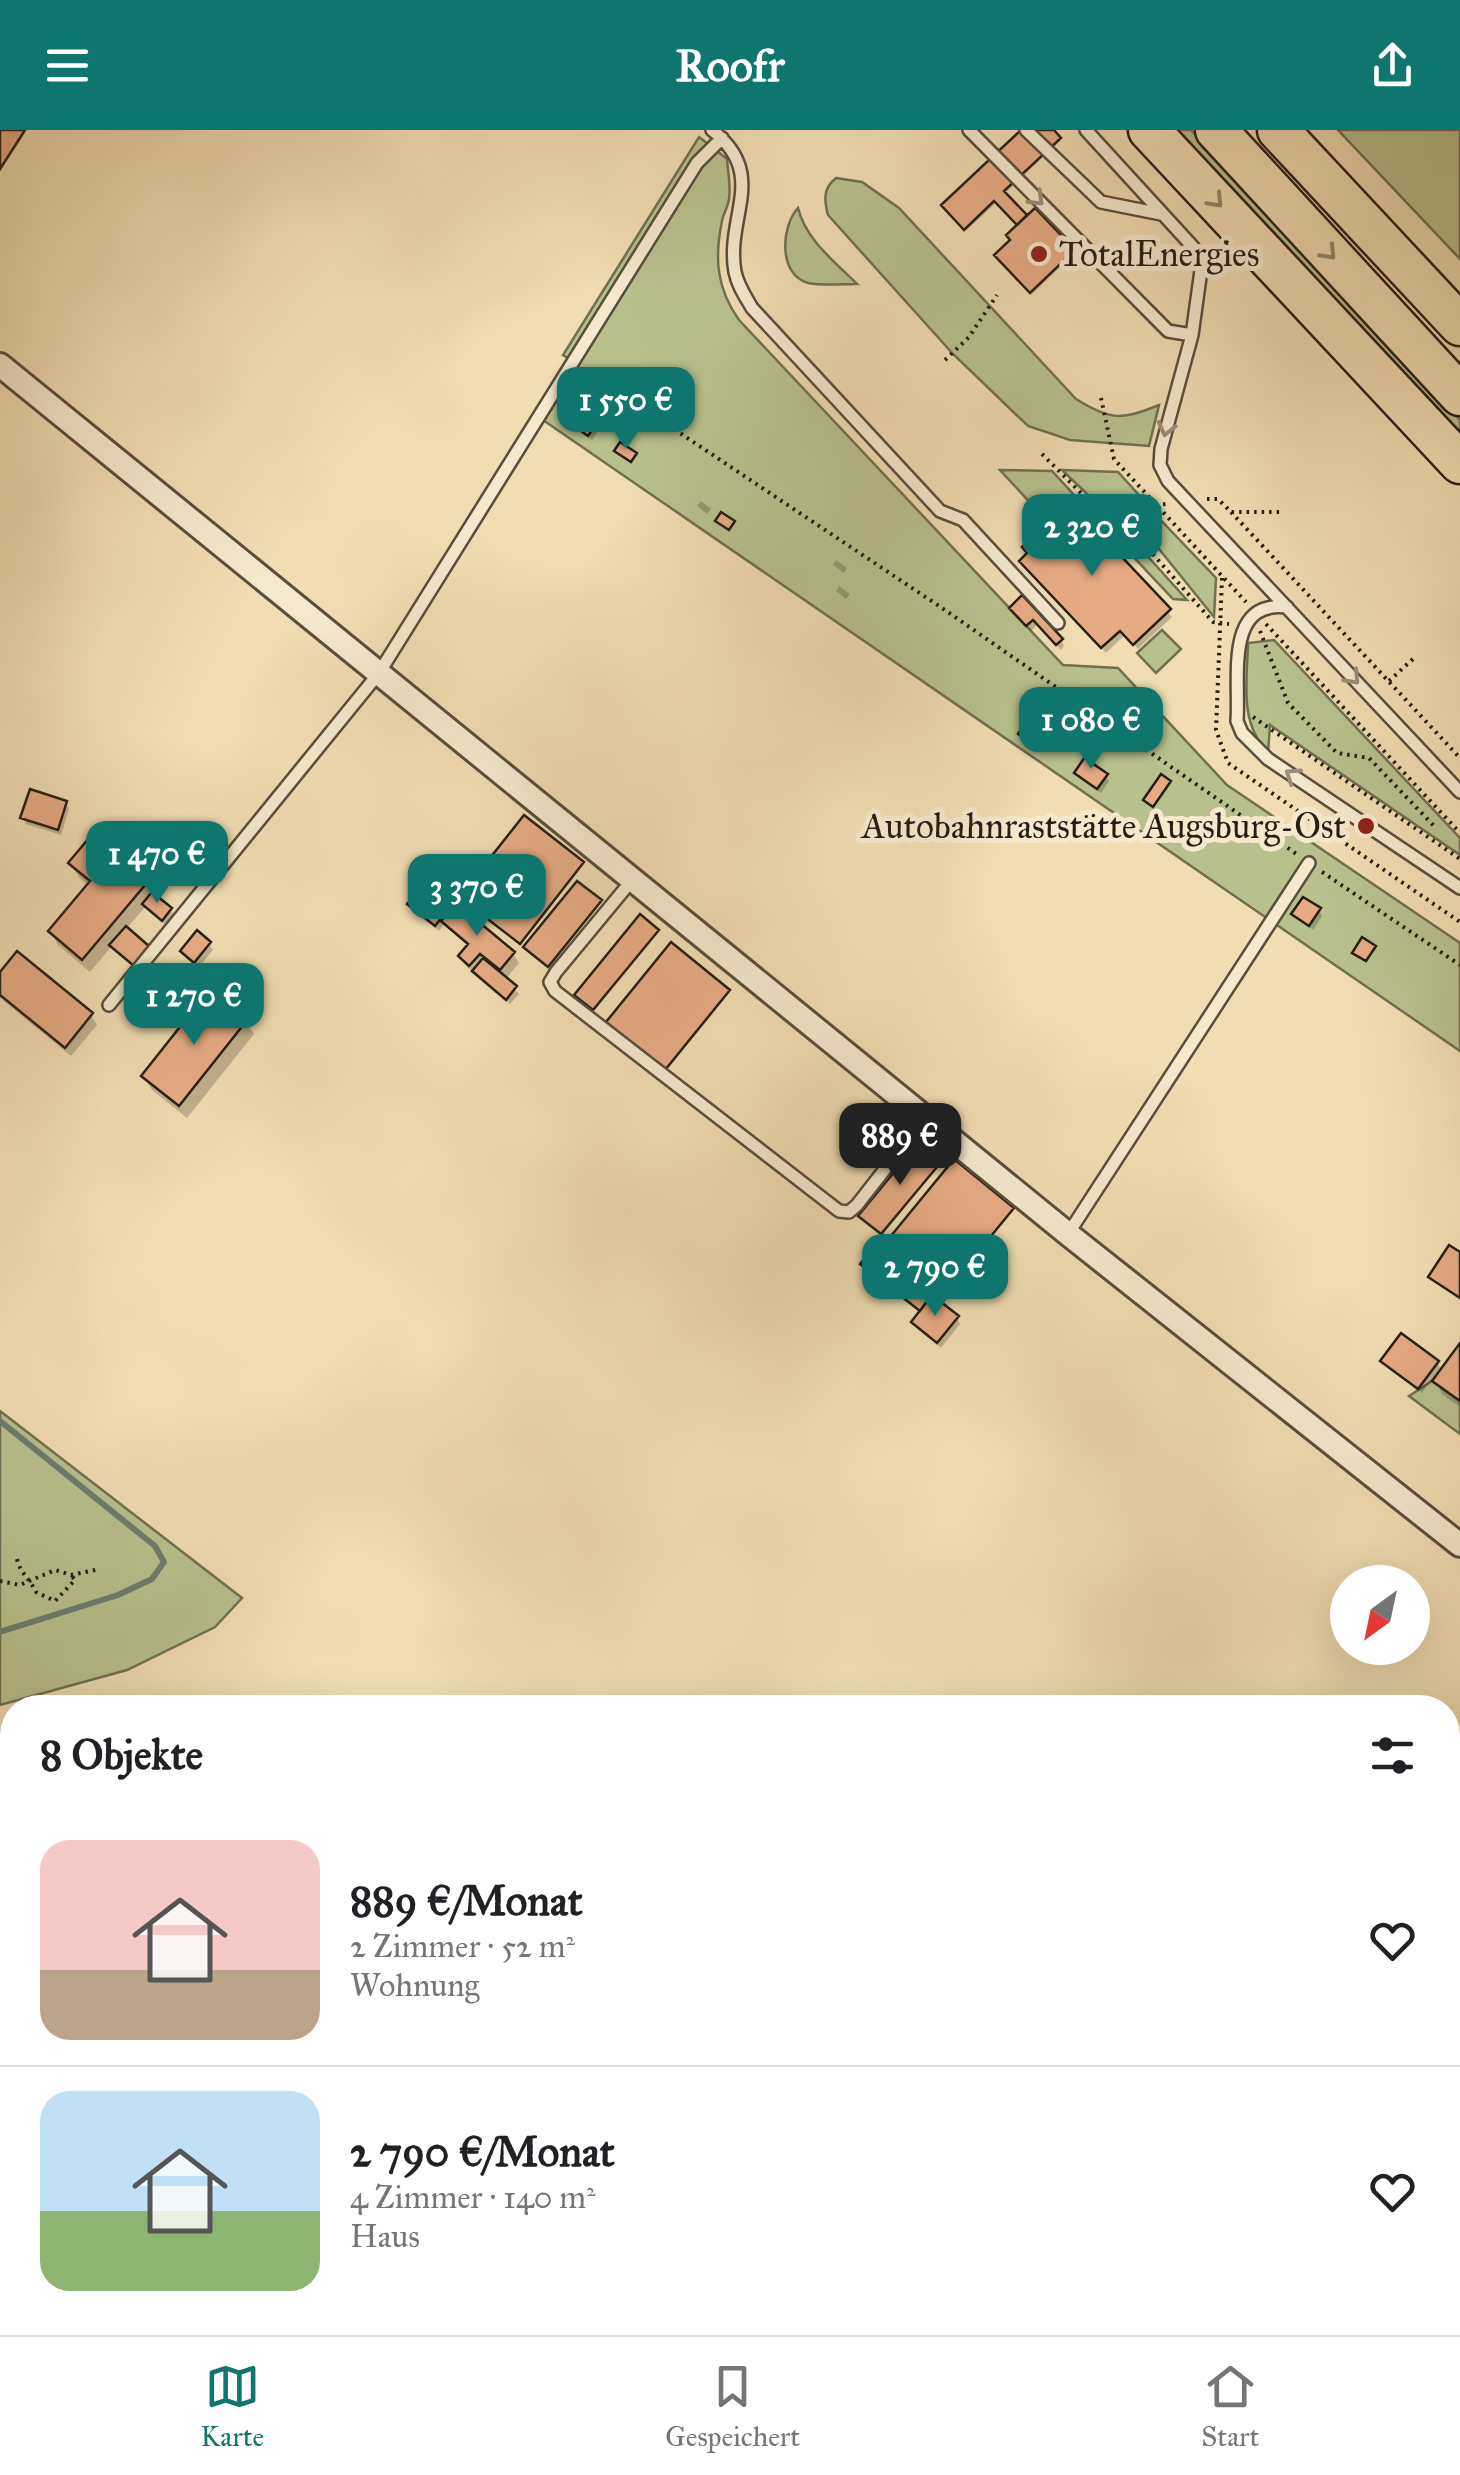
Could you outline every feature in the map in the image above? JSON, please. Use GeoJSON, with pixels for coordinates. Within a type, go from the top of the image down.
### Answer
{"type":"FeatureCollection","features":[{"type":"Feature","properties":{"kind":"highway"},"geometry":{"type":"LineString","coordinates":[[1149,130],[1460,463]]}},
{"type":"Feature","properties":{"kind":"highway"},"geometry":{"type":"LineString","coordinates":[[1216,130],[1460,395]]}},
{"type":"Feature","properties":{"kind":"highway"},"geometry":{"type":"LineString","coordinates":[[1278,130],[1460,325]]}},
{"type":"Feature","properties":{"kind":"highway"},"geometry":{"type":"LineString","coordinates":[[1294,130],[1366,224]]}},
{"type":"Feature","properties":{"kind":"street"},"geometry":{"type":"LineString","coordinates":[[0,365],[1068,1234],[1460,1545]]}},
{"type":"Feature","properties":{"kind":"lane"},"geometry":{"type":"LineString","coordinates":[[968,130],[1168,330],[1192,335]]}},
{"type":"Feature","properties":{"kind":"lane"},"geometry":{"type":"LineString","coordinates":[[1026,130],[1101,202],[1164,215]]}},
{"type":"Feature","properties":{"kind":"lane"},"geometry":{"type":"LineString","coordinates":[[1086,130],[1193,247],[1202,263],[1192,335],[1160,465],[1168,480],[1460,792]]}},
{"type":"Feature","properties":{"kind":"lane"},"geometry":{"type":"LineString","coordinates":[[110,1004],[380,673],[717,134],[740,166],[744,187],[736,229],[735,273],[752,308],[940,511],[963,520],[1058,623]]}},
{"type":"Feature","properties":{"kind":"lane"},"geometry":{"type":"LineString","coordinates":[[1288,607],[1264,608],[1244,625],[1237,720],[1242,733],[1268,759],[1460,888]]}},
{"type":"Feature","properties":{"kind":"lane"},"geometry":{"type":"LineString","coordinates":[[1068,1234],[1310,864]]}},
{"type":"Feature","properties":{"kind":"lane"},"geometry":{"type":"LineString","coordinates":[[632,879],[556,972],[550,982],[556,991],[839,1211],[848,1212],[857,1204],[925,1118]]}},
{"type":"Feature","properties":{"kind":"path"},"geometry":{"type":"LineString","coordinates":[[945,360],[969,337],[997,295]]}},
{"type":"Feature","properties":{"kind":"path"},"geometry":{"type":"LineString","coordinates":[[574,363],[942,608],[1460,965]]}},
{"type":"Feature","properties":{"kind":"path"},"geometry":{"type":"LineString","coordinates":[[1100,398],[1114,460],[1460,833]]}},
{"type":"Feature","properties":{"kind":"path"},"geometry":{"type":"LineString","coordinates":[[1042,454],[1109,522],[1143,543],[1213,622],[1244,625]]}},
{"type":"Feature","properties":{"kind":"path"},"geometry":{"type":"LineString","coordinates":[[1230,512],[1460,758]]}},
{"type":"Feature","properties":{"kind":"path"},"geometry":{"type":"LineString","coordinates":[[1111,545],[1126,532]]}},
{"type":"Feature","properties":{"kind":"path"},"geometry":{"type":"LineString","coordinates":[[1269,627],[1258,626],[1288,703],[1337,754],[1369,758],[1435,827]]}},
{"type":"Feature","properties":{"kind":"path"},"geometry":{"type":"LineString","coordinates":[[1388,681],[1414,658]]}},
{"type":"Feature","properties":{"kind":"path"},"geometry":{"type":"LineString","coordinates":[[1216,692],[1460,859]]}},
{"type":"Feature","properties":{"kind":"path"},"geometry":{"type":"LineString","coordinates":[[16,1559],[19,1570],[36,1592],[55,1601],[75,1580],[71,1575]]}},
{"type":"Feature","properties":{"kind":"path"},"geometry":{"type":"LineString","coordinates":[[0,1581],[20,1585],[54,1570],[71,1575],[100,1569]]}},
{"type":"Feature","properties":{"kind":"green space"},"geometry":{"type":"Polygon","coordinates":[[[1170,130],[1191,130],[1460,420],[1460,436],[1170,130]]]}},
{"type":"Feature","properties":{"kind":"green space"},"geometry":{"type":"Polygon","coordinates":[[[1338,130],[1460,130],[1460,259],[1338,130]]]}},
{"type":"Feature","properties":{"kind":"green space"},"geometry":{"type":"Polygon","coordinates":[[[699,137],[727,159],[730,194],[718,261],[726,297],[739,320],[1063,665],[1118,668],[1227,785],[1460,943],[1460,1051],[540,418],[574,362],[563,355],[699,137]]]}},
{"type":"Feature","properties":{"kind":"green space"},"geometry":{"type":"Polygon","coordinates":[[[836,178],[862,182],[899,208],[1076,399],[1117,416],[1159,405],[1149,446],[1070,440],[1028,426],[953,354],[828,215],[826,195],[836,178]]]}},
{"type":"Feature","properties":{"kind":"green space"},"geometry":{"type":"Polygon","coordinates":[[[798,208],[814,240],[857,284],[808,283],[791,270],[786,238],[798,208]]]}},
{"type":"Feature","properties":{"kind":"green space"},"geometry":{"type":"Polygon","coordinates":[[[1000,470],[1052,471],[1110,534],[1107,538],[1071,501],[1048,522],[1000,470]]]}},
{"type":"Feature","properties":{"kind":"green space"},"geometry":{"type":"Polygon","coordinates":[[[1062,470],[1118,472],[1148,505],[1137,515],[1107,513],[1062,470]]]}},
{"type":"Feature","properties":{"kind":"green space"},"geometry":{"type":"Polygon","coordinates":[[[1153,512],[1216,578],[1214,617],[1142,528],[1153,512]]]}},
{"type":"Feature","properties":{"kind":"green space"},"geometry":{"type":"Polygon","coordinates":[[[1127,550],[1142,550],[1187,600],[1173,599],[1127,550]]]}},
{"type":"Feature","properties":{"kind":"green space"},"geometry":{"type":"Polygon","coordinates":[[[1162,630],[1181,649],[1156,673],[1137,653],[1162,630]]]}},
{"type":"Feature","properties":{"kind":"green space"},"geometry":{"type":"Polygon","coordinates":[[[1274,640],[1460,838],[1460,855],[1270,725],[1268,753],[1252,728],[1249,715],[1248,643],[1274,640]]]}},
{"type":"Feature","properties":{"kind":"green space"},"geometry":{"type":"Polygon","coordinates":[[[1432,1381],[1460,1401],[1460,1434],[1409,1396],[1432,1381]]]}},
{"type":"Feature","properties":{"kind":"green space"},"geometry":{"type":"Polygon","coordinates":[[[0,1411],[242,1598],[215,1627],[127,1670],[36,1695],[0,1695],[0,1411]]]}},
{"type":"Feature","properties":{"kind":"building"},"geometry":{"type":"Polygon","coordinates":[[[0,130],[25,130],[0,169],[0,130]]]}},
{"type":"Feature","properties":{"kind":"building"},"geometry":{"type":"Polygon","coordinates":[[[1021,130],[1054,130],[1061,138],[1004,191],[1027,215],[1017,225],[994,201],[964,230],[941,205],[1021,130]]]}},
{"type":"Feature","properties":{"kind":"building"},"geometry":{"type":"Polygon","coordinates":[[[1035,208],[1075,250],[1030,293],[994,255],[1010,240],[1006,235],[1035,208]]]}},
{"type":"Feature","properties":{"kind":"building"},"geometry":{"type":"Polygon","coordinates":[[[578,407],[598,421],[588,436],[568,422],[578,407]]]}},
{"type":"Feature","properties":{"kind":"building"},"geometry":{"type":"Polygon","coordinates":[[[620,442],[637,453],[631,462],[614,451],[620,442]]]}},
{"type":"Feature","properties":{"kind":"building"},"geometry":{"type":"Polygon","coordinates":[[[1070,502],[1171,609],[1133,645],[1120,631],[1101,648],[1019,561],[1027,553],[1022,547],[1070,502]]]}},
{"type":"Feature","properties":{"kind":"building"},"geometry":{"type":"Polygon","coordinates":[[[721,512],[735,521],[729,530],[715,521],[721,512]]]}},
{"type":"Feature","properties":{"kind":"building"},"geometry":{"type":"Polygon","coordinates":[[[1124,524],[1133,533],[1116,550],[1106,540],[1124,524]]]}},
{"type":"Feature","properties":{"kind":"building"},"geometry":{"type":"Polygon","coordinates":[[[1022,595],[1063,639],[1056,645],[1033,620],[1026,626],[1009,608],[1022,595]]]}},
{"type":"Feature","properties":{"kind":"building"},"geometry":{"type":"Polygon","coordinates":[[[1034,710],[1055,725],[1040,748],[1018,734],[1034,710]]]}},
{"type":"Feature","properties":{"kind":"building"},"geometry":{"type":"Polygon","coordinates":[[[1087,754],[1095,760],[1092,763],[1108,774],[1097,789],[1074,773],[1087,754]]]}},
{"type":"Feature","properties":{"kind":"building"},"geometry":{"type":"Polygon","coordinates":[[[1161,774],[1171,781],[1153,807],[1143,800],[1161,774]]]}},
{"type":"Feature","properties":{"kind":"building"},"geometry":{"type":"Polygon","coordinates":[[[30,789],[67,801],[58,830],[20,818],[30,789]]]}},
{"type":"Feature","properties":{"kind":"building"},"geometry":{"type":"Polygon","coordinates":[[[524,815],[584,862],[520,944],[459,897],[524,815]]]}},
{"type":"Feature","properties":{"kind":"building"},"geometry":{"type":"Polygon","coordinates":[[[95,831],[151,878],[82,960],[48,931],[90,881],[68,863],[95,831]]]}},
{"type":"Feature","properties":{"kind":"building"},"geometry":{"type":"Polygon","coordinates":[[[427,880],[454,902],[435,926],[407,904],[427,880]]]}},
{"type":"Feature","properties":{"kind":"building"},"geometry":{"type":"Polygon","coordinates":[[[577,881],[602,900],[548,967],[523,947],[577,881]]]}},
{"type":"Feature","properties":{"kind":"building"},"geometry":{"type":"Polygon","coordinates":[[[152,892],[172,908],[162,921],[142,904],[152,892]]]}},
{"type":"Feature","properties":{"kind":"building"},"geometry":{"type":"Polygon","coordinates":[[[1303,897],[1321,908],[1309,926],[1291,914],[1303,897]]]}},
{"type":"Feature","properties":{"kind":"building"},"geometry":{"type":"Polygon","coordinates":[[[456,903],[515,952],[500,970],[480,954],[469,966],[458,956],[468,944],[441,921],[456,903]]]}},
{"type":"Feature","properties":{"kind":"building"},"geometry":{"type":"Polygon","coordinates":[[[640,914],[659,930],[593,1010],[574,995],[640,914]]]}},
{"type":"Feature","properties":{"kind":"building"},"geometry":{"type":"Polygon","coordinates":[[[126,926],[150,947],[134,966],[109,945],[126,926]]]}},
{"type":"Feature","properties":{"kind":"building"},"geometry":{"type":"Polygon","coordinates":[[[197,930],[211,942],[194,963],[180,951],[197,930]]]}},
{"type":"Feature","properties":{"kind":"building"},"geometry":{"type":"Polygon","coordinates":[[[1362,937],[1376,946],[1366,961],[1352,953],[1362,937]]]}},
{"type":"Feature","properties":{"kind":"building"},"geometry":{"type":"Polygon","coordinates":[[[671,942],[730,990],[665,1070],[606,1022],[671,942]]]}},
{"type":"Feature","properties":{"kind":"building"},"geometry":{"type":"Polygon","coordinates":[[[17,951],[93,1013],[65,1048],[0,995],[0,972],[17,951]]]}},
{"type":"Feature","properties":{"kind":"building"},"geometry":{"type":"Polygon","coordinates":[[[483,958],[517,986],[506,1000],[472,971],[483,958]]]}},
{"type":"Feature","properties":{"kind":"building"},"geometry":{"type":"Polygon","coordinates":[[[210,989],[248,1019],[179,1106],[141,1076],[210,989]]]}},
{"type":"Feature","properties":{"kind":"building"},"geometry":{"type":"Polygon","coordinates":[[[919,1142],[942,1161],[881,1234],[858,1216],[919,1142]]]}},
{"type":"Feature","properties":{"kind":"building"},"geometry":{"type":"Polygon","coordinates":[[[954,1159],[1014,1208],[941,1297],[881,1248],[954,1159]]]}},
{"type":"Feature","properties":{"kind":"building"},"geometry":{"type":"Polygon","coordinates":[[[1449,1245],[1460,1252],[1460,1298],[1428,1277],[1449,1245]]]}},
{"type":"Feature","properties":{"kind":"building"},"geometry":{"type":"Polygon","coordinates":[[[873,1248],[932,1295],[920,1311],[860,1264],[873,1248]]]}},
{"type":"Feature","properties":{"kind":"building"},"geometry":{"type":"Polygon","coordinates":[[[932,1295],[959,1316],[937,1343],[911,1322],[932,1295]]]}},
{"type":"Feature","properties":{"kind":"building"},"geometry":{"type":"Polygon","coordinates":[[[1401,1333],[1439,1361],[1418,1389],[1380,1361],[1401,1333]]]}},
{"type":"Feature","properties":{"kind":"building"},"geometry":{"type":"Polygon","coordinates":[[[1460,1343],[1460,1401],[1432,1381],[1460,1343]]]}},
{"type":"Feature","properties":{"kind":"waterway"},"geometry":{"type":"LineString","coordinates":[[0,1421],[155,1546],[164,1562],[152,1579],[118,1595],[0,1632]]}},
{"type":"Feature","properties":{"kind":"place","name":"TotalEnergies"},"geometry":{"type":"Point","coordinates":[1039,254]}},
{"type":"Feature","properties":{"kind":"place","name":"Autobahnraststätte Augsburg-Ost"},"geometry":{"type":"Point","coordinates":[1366,826]}}]}
